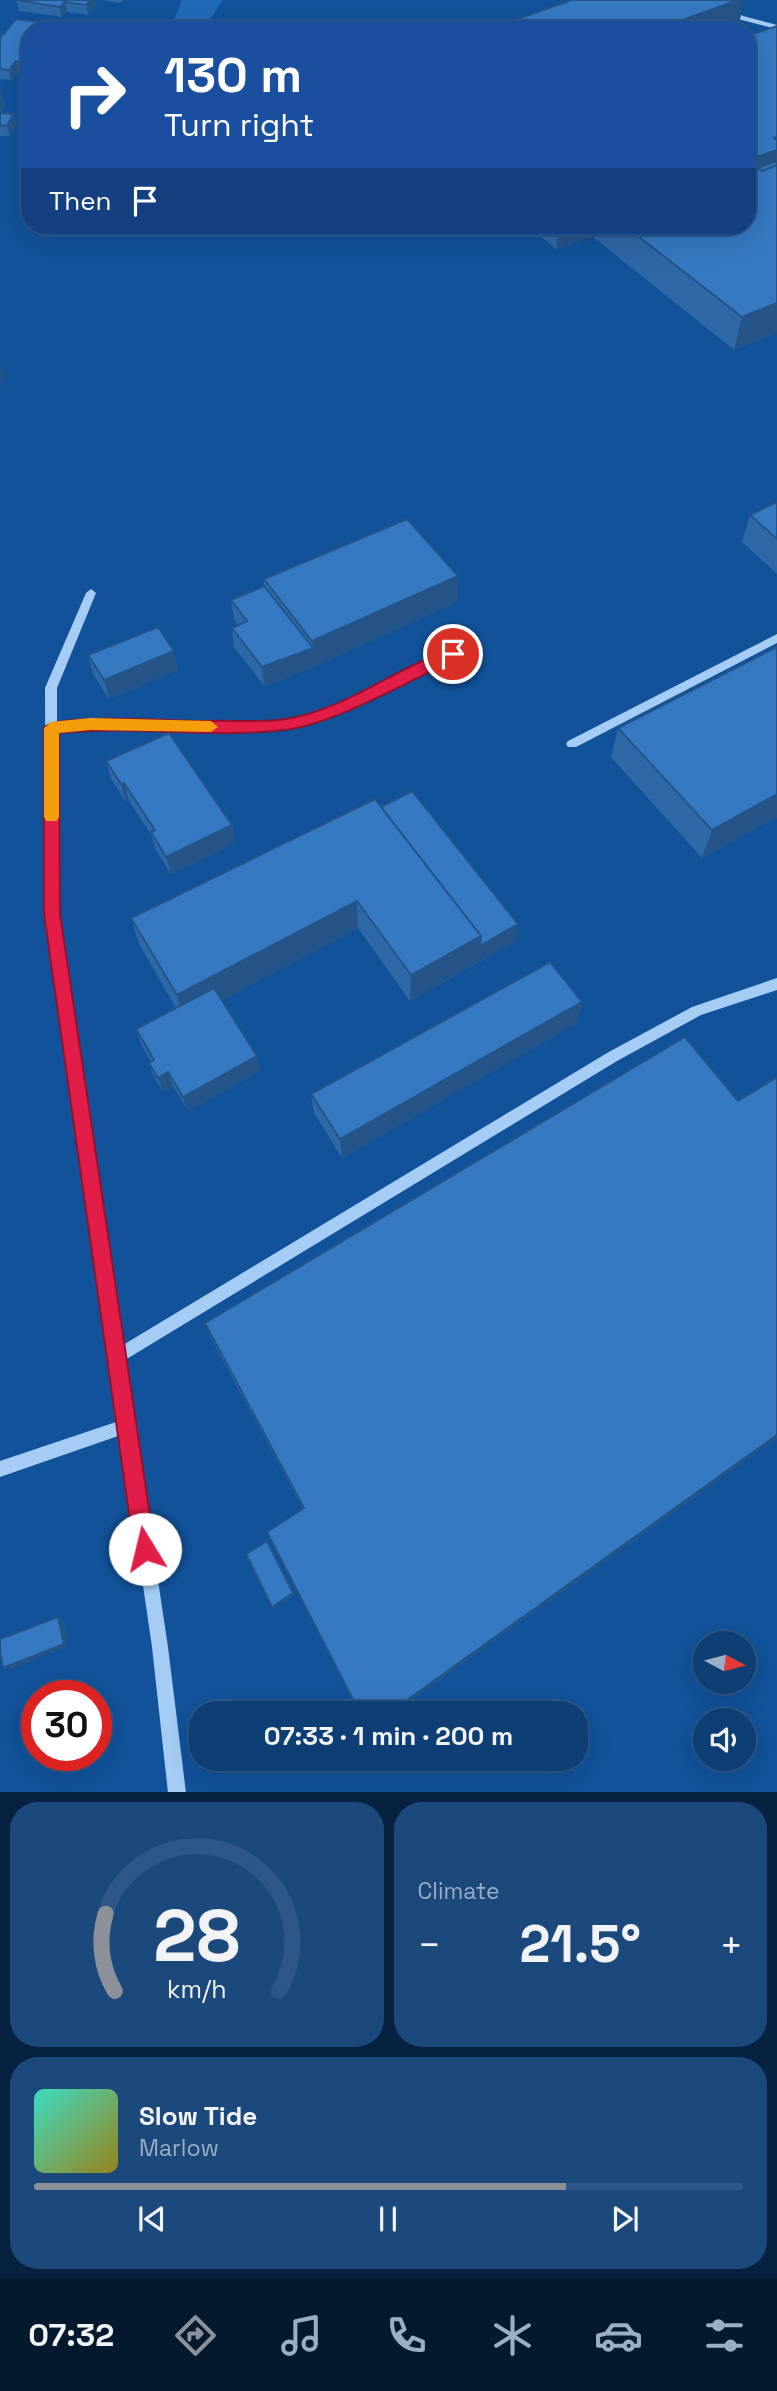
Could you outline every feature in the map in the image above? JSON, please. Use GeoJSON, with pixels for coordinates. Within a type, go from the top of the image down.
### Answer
{"type":"FeatureCollection","features":[{"type":"Feature","properties":{"kind":"street"},"geometry":{"type":"LineString","coordinates":[[708,0],[734,16],[749,21]]}},
{"type":"Feature","properties":{"kind":"street"},"geometry":{"type":"LineString","coordinates":[[756,23],[777,27]]}},
{"type":"Feature","properties":{"kind":"street"},"geometry":{"type":"LineString","coordinates":[[91,593],[51,688],[52,914],[160,1647],[177,1792]]}},
{"type":"Feature","properties":{"kind":"street"},"geometry":{"type":"LineString","coordinates":[[572,744],[777,638]]}},
{"type":"Feature","properties":{"kind":"street"},"geometry":{"type":"LineString","coordinates":[[51,728],[90,724],[189,727],[286,725],[323,715],[453,654]]}},
{"type":"Feature","properties":{"kind":"street"},"geometry":{"type":"LineString","coordinates":[[117,1357],[612,1057],[697,1011],[777,984]]}},
{"type":"Feature","properties":{"kind":"street"},"geometry":{"type":"LineString","coordinates":[[0,1469],[126,1426]]}},
{"type":"Feature","properties":{"kind":"shaded area"},"geometry":{"type":"Polygon","coordinates":[[[182,0],[223,0],[209,21],[174,21],[182,0]]]}},
{"type":"Feature","properties":{"kind":"building"},"geometry":{"type":"Polygon","coordinates":[[[16,0],[90,0],[86,5],[65,2],[60,7],[16,0]]]}},
{"type":"Feature","properties":{"kind":"building"},"geometry":{"type":"Polygon","coordinates":[[[572,0],[738,0],[680,21],[511,21],[572,0]]]}},
{"type":"Feature","properties":{"kind":"building"},"geometry":{"type":"Polygon","coordinates":[[[16,19],[32,21],[21,21],[21,62],[16,61],[9,70],[0,69],[0,38],[16,19]]]}},
{"type":"Feature","properties":{"kind":"building"},"geometry":{"type":"Polygon","coordinates":[[[777,26],[777,137],[774,138],[777,140],[777,150],[756,157],[756,33],[777,26]]]}},
{"type":"Feature","properties":{"kind":"building"},"geometry":{"type":"Polygon","coordinates":[[[0,113],[13,114],[7,126],[0,125],[0,113]]]}},
{"type":"Feature","properties":{"kind":"building"},"geometry":{"type":"Polygon","coordinates":[[[777,161],[777,165],[762,171],[758,168],[777,161]]]}},
{"type":"Feature","properties":{"kind":"building"},"geometry":{"type":"Polygon","coordinates":[[[777,165],[777,303],[742,317],[637,235],[756,235],[756,167],[762,171],[777,165]]]}},
{"type":"Feature","properties":{"kind":"building"},"geometry":{"type":"Polygon","coordinates":[[[777,502],[777,539],[750,515],[777,502]]]}},
{"type":"Feature","properties":{"kind":"building"},"geometry":{"type":"Polygon","coordinates":[[[407,519],[458,576],[312,641],[264,579],[407,519]]]}},
{"type":"Feature","properties":{"kind":"building"},"geometry":{"type":"Polygon","coordinates":[[[264,586],[313,648],[262,667],[232,628],[247,621],[231,600],[264,586]]]}},
{"type":"Feature","properties":{"kind":"building"},"geometry":{"type":"Polygon","coordinates":[[[158,627],[174,651],[104,680],[88,655],[158,627]]]}},
{"type":"Feature","properties":{"kind":"building"},"geometry":{"type":"Polygon","coordinates":[[[777,647],[777,794],[712,830],[618,728],[777,647]]]}},
{"type":"Feature","properties":{"kind":"building"},"geometry":{"type":"Polygon","coordinates":[[[169,733],[232,825],[166,857],[151,832],[155,830],[106,761],[169,733]]]}},
{"type":"Feature","properties":{"kind":"building"},"geometry":{"type":"Polygon","coordinates":[[[412,791],[518,924],[480,946],[481,936],[381,807],[412,791]]]}},
{"type":"Feature","properties":{"kind":"building"},"geometry":{"type":"Polygon","coordinates":[[[375,799],[481,936],[411,975],[357,901],[177,995],[131,918],[375,799]]]}},
{"type":"Feature","properties":{"kind":"building"},"geometry":{"type":"Polygon","coordinates":[[[550,962],[582,1002],[340,1139],[311,1094],[550,962]]]}},
{"type":"Feature","properties":{"kind":"building"},"geometry":{"type":"Polygon","coordinates":[[[214,988],[257,1056],[183,1097],[168,1072],[158,1078],[149,1063],[154,1060],[136,1029],[214,988]]]}},
{"type":"Feature","properties":{"kind":"building"},"geometry":{"type":"Polygon","coordinates":[[[685,1037],[738,1101],[777,1077],[777,1435],[406,1701],[354,1701],[267,1532],[304,1508],[205,1323],[685,1037]]]}},
{"type":"Feature","properties":{"kind":"building"},"geometry":{"type":"Polygon","coordinates":[[[267,1541],[293,1593],[272,1607],[246,1554],[267,1541]]]}},
{"type":"Feature","properties":{"kind":"building"},"geometry":{"type":"Polygon","coordinates":[[[58,1617],[64,1644],[3,1668],[0,1639],[58,1617]]]}},
{"type":"Feature","properties":{"kind":"slow traffic"},"geometry":{"type":"LineString","coordinates":[[51,817],[51,728],[90,724],[211,727]]}},
{"type":"Feature","properties":{"kind":"route"},"geometry":{"type":"LineString","coordinates":[[145,1549],[52,914],[51,728],[90,724],[189,727],[286,725],[323,715],[453,654]]}}]}
